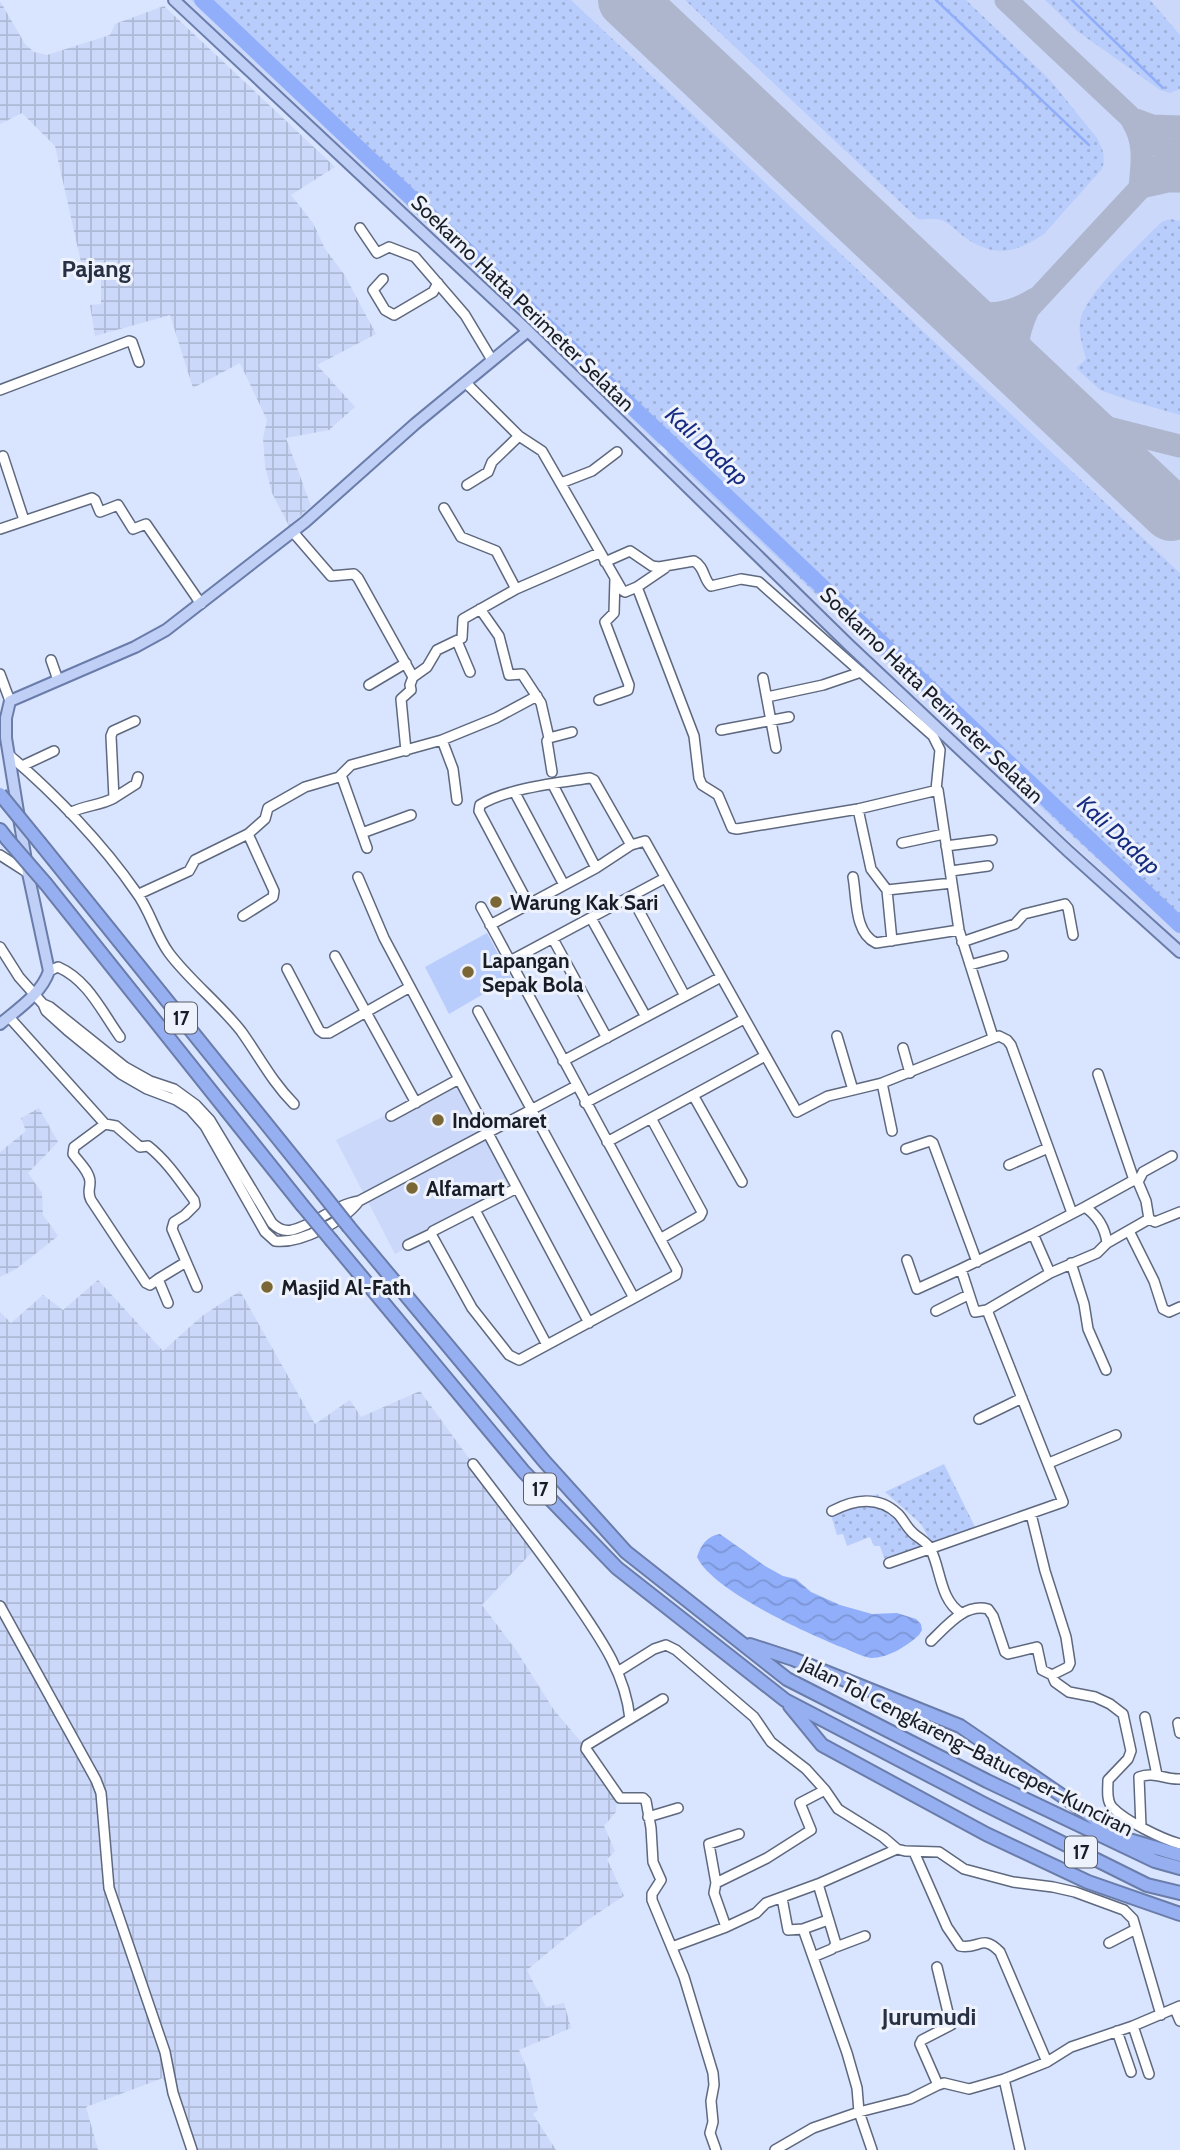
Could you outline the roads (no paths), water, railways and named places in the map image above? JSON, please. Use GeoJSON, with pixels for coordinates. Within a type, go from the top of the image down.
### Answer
{"type":"FeatureCollection","features":[{"type":"Feature","properties":{"kind":"highway","name":"Jalan Tol Cengkareng–Batuceper–Kunciran"},"geometry":{"type":"LineString","coordinates":[[0,794],[349,1227],[544,1461],[626,1552],[787,1679],[987,1781],[1155,1861],[1180,1868]]}},
{"type":"Feature","properties":{"kind":"highway","name":"Jalan Tol Cengkareng–Batuceper–Kunciran"},"geometry":{"type":"LineString","coordinates":[[4,835],[331,1241],[524,1472],[617,1569],[785,1700],[1147,1885],[1180,1893]]}},
{"type":"Feature","properties":{"kind":"highway"},"geometry":{"type":"LineString","coordinates":[[739,1641],[793,1659],[960,1726],[1119,1838],[1180,1855]]}},
{"type":"Feature","properties":{"kind":"highway"},"geometry":{"type":"LineString","coordinates":[[785,1700],[822,1745],[986,1834],[1088,1882],[1180,1914]]}},
{"type":"Feature","properties":{"kind":"main road","name":"Soekarno Hatta Perimeter Selatan"},"geometry":{"type":"LineString","coordinates":[[173,0],[528,331],[849,645],[1068,851],[1180,952]]}},
{"type":"Feature","properties":{"kind":"main road"},"geometry":{"type":"LineString","coordinates":[[4,1020],[46,982],[49,971],[28,873],[9,755],[6,718],[10,701],[156,636],[201,604],[225,582],[293,532],[528,331]]}},
{"type":"Feature","properties":{"kind":"street"},"geometry":{"type":"LineString","coordinates":[[360,228],[377,253],[389,247],[415,257],[465,315],[492,360]]}},
{"type":"Feature","properties":{"kind":"street"},"geometry":{"type":"LineString","coordinates":[[383,279],[373,290],[385,310],[394,315],[433,292],[438,283]]}},
{"type":"Feature","properties":{"kind":"street"},"geometry":{"type":"LineString","coordinates":[[0,390],[129,341],[132,342],[139,362]]}},
{"type":"Feature","properties":{"kind":"street"},"geometry":{"type":"LineString","coordinates":[[466,383],[519,436],[542,451],[599,553],[625,592],[638,587],[666,567]]}},
{"type":"Feature","properties":{"kind":"street"},"geometry":{"type":"LineString","coordinates":[[467,485],[488,472],[492,462],[519,436]]}},
{"type":"Feature","properties":{"kind":"street"},"geometry":{"type":"LineString","coordinates":[[561,483],[592,471],[617,452]]}},
{"type":"Feature","properties":{"kind":"street"},"geometry":{"type":"LineString","coordinates":[[3,456],[24,520]]}},
{"type":"Feature","properties":{"kind":"street"},"geometry":{"type":"LineString","coordinates":[[0,489],[12,485]]}},
{"type":"Feature","properties":{"kind":"street"},"geometry":{"type":"LineString","coordinates":[[0,530],[92,498],[100,512],[118,505],[133,529],[146,524],[201,604]]}},
{"type":"Feature","properties":{"kind":"street"},"geometry":{"type":"LineString","coordinates":[[444,508],[461,537],[496,551],[516,589]]}},
{"type":"Feature","properties":{"kind":"street"},"geometry":{"type":"LineString","coordinates":[[293,532],[331,576],[354,574],[358,578],[413,677]]}},
{"type":"Feature","properties":{"kind":"street"},"geometry":{"type":"LineString","coordinates":[[605,562],[630,551],[652,566],[666,567],[694,561],[702,569],[705,580],[711,586],[741,579],[759,582],[933,736],[939,744],[936,790],[939,792],[959,930],[993,1037]]}},
{"type":"Feature","properties":{"kind":"street"},"geometry":{"type":"LineString","coordinates":[[406,751],[401,699],[411,691],[413,677],[427,667],[437,650],[462,638],[463,619],[516,589],[599,553]]}},
{"type":"Feature","properties":{"kind":"street"},"geometry":{"type":"LineString","coordinates":[[600,700],[628,690],[629,685],[605,622],[614,613],[615,578]]}},
{"type":"Feature","properties":{"kind":"street"},"geometry":{"type":"LineString","coordinates":[[638,587],[694,736],[699,778],[702,785],[718,795],[732,828],[858,809],[936,790]]}},
{"type":"Feature","properties":{"kind":"street"},"geometry":{"type":"LineString","coordinates":[[480,609],[499,636],[509,675],[522,674],[537,695],[549,738],[547,746],[552,772]]}},
{"type":"Feature","properties":{"kind":"street"},"geometry":{"type":"LineString","coordinates":[[457,641],[470,672]]}},
{"type":"Feature","properties":{"kind":"street"},"geometry":{"type":"LineString","coordinates":[[51,660],[58,680]]}},
{"type":"Feature","properties":{"kind":"street"},"geometry":{"type":"LineString","coordinates":[[369,685],[406,663]]}},
{"type":"Feature","properties":{"kind":"street"},"geometry":{"type":"LineString","coordinates":[[767,697],[823,685],[861,672]]}},
{"type":"Feature","properties":{"kind":"street"},"geometry":{"type":"LineString","coordinates":[[0,674],[10,701]]}},
{"type":"Feature","properties":{"kind":"street"},"geometry":{"type":"LineString","coordinates":[[763,678],[776,748]]}},
{"type":"Feature","properties":{"kind":"street"},"geometry":{"type":"LineString","coordinates":[[139,894],[189,872],[195,860],[248,834],[265,819],[265,811],[305,787],[333,780],[351,765],[442,740],[496,718],[537,695]]}},
{"type":"Feature","properties":{"kind":"street"},"geometry":{"type":"LineString","coordinates":[[721,730],[789,717]]}},
{"type":"Feature","properties":{"kind":"street"},"geometry":{"type":"LineString","coordinates":[[114,798],[111,736],[113,731],[135,721]]}},
{"type":"Feature","properties":{"kind":"street"},"geometry":{"type":"LineString","coordinates":[[549,738],[572,732]]}},
{"type":"Feature","properties":{"kind":"street"},"geometry":{"type":"LineString","coordinates":[[442,740],[453,769],[457,800]]}},
{"type":"Feature","properties":{"kind":"street"},"geometry":{"type":"LineString","coordinates":[[22,766],[54,751]]}},
{"type":"Feature","properties":{"kind":"street"},"geometry":{"type":"LineString","coordinates":[[9,755],[70,813],[139,894],[165,948],[184,973],[241,1032],[276,1086],[294,1104]]}},
{"type":"Feature","properties":{"kind":"street"},"geometry":{"type":"LineString","coordinates":[[341,775],[367,848]]}},
{"type":"Feature","properties":{"kind":"street"},"geometry":{"type":"LineString","coordinates":[[70,813],[114,798],[136,784],[138,777]]}},
{"type":"Feature","properties":{"kind":"street"},"geometry":{"type":"LineString","coordinates":[[528,903],[480,811],[480,805],[514,793],[590,778],[594,780],[631,845]]}},
{"type":"Feature","properties":{"kind":"street"},"geometry":{"type":"LineString","coordinates":[[553,785],[596,868]]}},
{"type":"Feature","properties":{"kind":"street"},"geometry":{"type":"LineString","coordinates":[[514,793],[564,885]]}},
{"type":"Feature","properties":{"kind":"street"},"geometry":{"type":"LineString","coordinates":[[858,809],[869,863],[887,890],[892,941]]}},
{"type":"Feature","properties":{"kind":"street"},"geometry":{"type":"LineString","coordinates":[[362,833],[411,815]]}},
{"type":"Feature","properties":{"kind":"street"},"geometry":{"type":"LineString","coordinates":[[243,916],[273,897],[274,891],[248,834]]}},
{"type":"Feature","properties":{"kind":"street"},"geometry":{"type":"LineString","coordinates":[[902,843],[944,835]]}},
{"type":"Feature","properties":{"kind":"street"},"geometry":{"type":"LineString","coordinates":[[946,846],[992,840]]}},
{"type":"Feature","properties":{"kind":"street"},"geometry":{"type":"LineString","coordinates":[[490,925],[596,868],[631,845],[645,841],[797,1112],[828,1096],[882,1083],[999,1036],[1012,1045],[1072,1213]]}},
{"type":"Feature","properties":{"kind":"street"},"geometry":{"type":"LineString","coordinates":[[0,855],[28,873]]}},
{"type":"Feature","properties":{"kind":"street"},"geometry":{"type":"LineString","coordinates":[[951,871],[988,866]]}},
{"type":"Feature","properties":{"kind":"street"},"geometry":{"type":"LineString","coordinates":[[358,877],[384,938],[589,1323]]}},
{"type":"Feature","properties":{"kind":"street"},"geometry":{"type":"LineString","coordinates":[[853,877],[862,931],[876,943],[959,930]]}},
{"type":"Feature","properties":{"kind":"street"},"geometry":{"type":"LineString","coordinates":[[510,961],[666,878]]}},
{"type":"Feature","properties":{"kind":"street"},"geometry":{"type":"LineString","coordinates":[[887,890],[952,883]]}},
{"type":"Feature","properties":{"kind":"street"},"geometry":{"type":"LineString","coordinates":[[631,896],[685,996]]}},
{"type":"Feature","properties":{"kind":"street"},"geometry":{"type":"LineString","coordinates":[[962,942],[1014,924],[1024,914],[1065,904],[1069,908],[1073,935]]}},
{"type":"Feature","properties":{"kind":"street"},"geometry":{"type":"LineString","coordinates":[[431,1234],[472,1308],[509,1355],[519,1360],[677,1273],[481,907]]}},
{"type":"Feature","properties":{"kind":"street"},"geometry":{"type":"LineString","coordinates":[[591,918],[646,1017]]}},
{"type":"Feature","properties":{"kind":"street"},"geometry":{"type":"LineString","coordinates":[[553,939],[607,1038]]}},
{"type":"Feature","properties":{"kind":"street"},"geometry":{"type":"LineString","coordinates":[[0,947],[33,996],[52,1017],[121,1074],[190,1109],[205,1126],[265,1232],[275,1241],[297,1241],[351,1212],[359,1201],[576,1086]]}},
{"type":"Feature","properties":{"kind":"street"},"geometry":{"type":"LineString","coordinates":[[335,956],[416,1103]]}},
{"type":"Feature","properties":{"kind":"street"},"geometry":{"type":"LineString","coordinates":[[970,965],[1003,956]]}},
{"type":"Feature","properties":{"kind":"street"},"geometry":{"type":"LineString","coordinates":[[49,971],[58,967],[66,970],[97,1000],[121,1037]]}},
{"type":"Feature","properties":{"kind":"street"},"geometry":{"type":"LineString","coordinates":[[287,969],[323,1033],[329,1033],[410,987]]}},
{"type":"Feature","properties":{"kind":"street"},"geometry":{"type":"LineString","coordinates":[[562,1062],[721,977]]}},
{"type":"Feature","properties":{"kind":"street"},"geometry":{"type":"LineString","coordinates":[[478,1011],[634,1298]]}},
{"type":"Feature","properties":{"kind":"street"},"geometry":{"type":"LineString","coordinates":[[585,1104],[744,1018]]}},
{"type":"Feature","properties":{"kind":"street"},"geometry":{"type":"LineString","coordinates":[[4,1020],[106,1124],[116,1126],[140,1147],[148,1146],[153,1150],[170,1167],[194,1200],[195,1205],[185,1216],[174,1222],[172,1229],[197,1287]]}},
{"type":"Feature","properties":{"kind":"street"},"geometry":{"type":"LineString","coordinates":[[837,1036],[853,1090]]}},
{"type":"Feature","properties":{"kind":"street"},"geometry":{"type":"LineString","coordinates":[[903,1048],[910,1073]]}},
{"type":"Feature","properties":{"kind":"street"},"geometry":{"type":"LineString","coordinates":[[607,1142],[765,1056]]}},
{"type":"Feature","properties":{"kind":"street"},"geometry":{"type":"LineString","coordinates":[[1098,1073],[1136,1181],[1146,1201],[1149,1219]]}},
{"type":"Feature","properties":{"kind":"street"},"geometry":{"type":"LineString","coordinates":[[391,1116],[459,1079]]}},
{"type":"Feature","properties":{"kind":"street"},"geometry":{"type":"LineString","coordinates":[[882,1083],[892,1131]]}},
{"type":"Feature","properties":{"kind":"street"},"geometry":{"type":"LineString","coordinates":[[693,1095],[742,1182]]}},
{"type":"Feature","properties":{"kind":"street"},"geometry":{"type":"LineString","coordinates":[[651,1118],[702,1212],[700,1216],[660,1239]]}},
{"type":"Feature","properties":{"kind":"street"},"geometry":{"type":"LineString","coordinates":[[106,1124],[74,1147],[73,1154],[88,1174],[90,1182],[87,1191],[90,1200],[146,1283],[150,1285],[186,1262]]}},
{"type":"Feature","properties":{"kind":"street"},"geometry":{"type":"LineString","coordinates":[[906,1149],[929,1141],[933,1143],[977,1262]]}},
{"type":"Feature","properties":{"kind":"street"},"geometry":{"type":"LineString","coordinates":[[1009,1165],[1048,1148]]}},
{"type":"Feature","properties":{"kind":"street"},"geometry":{"type":"LineString","coordinates":[[907,1259],[917,1289],[977,1262],[1136,1181],[1143,1172],[1172,1156]]}},
{"type":"Feature","properties":{"kind":"street"},"geometry":{"type":"LineString","coordinates":[[408,1245],[517,1188]]}},
{"type":"Feature","properties":{"kind":"street"},"geometry":{"type":"LineString","coordinates":[[1085,1207],[1100,1220],[1107,1243]]}},
{"type":"Feature","properties":{"kind":"street"},"geometry":{"type":"LineString","coordinates":[[475,1210],[547,1345]]}},
{"type":"Feature","properties":{"kind":"street"},"geometry":{"type":"LineString","coordinates":[[1149,1219],[1155,1222],[1180,1212]]}},
{"type":"Feature","properties":{"kind":"street"},"geometry":{"type":"LineString","coordinates":[[961,1269],[975,1312],[987,1310],[1050,1273],[1097,1253],[1107,1243],[1149,1219]]}},
{"type":"Feature","properties":{"kind":"street"},"geometry":{"type":"LineString","coordinates":[[1129,1231],[1146,1262],[1163,1309],[1169,1312],[1180,1307]]}},
{"type":"Feature","properties":{"kind":"street"},"geometry":{"type":"LineString","coordinates":[[1033,1234],[1050,1273]]}},
{"type":"Feature","properties":{"kind":"street"},"geometry":{"type":"LineString","coordinates":[[1071,1264],[1084,1304],[1088,1329],[1106,1370]]}},
{"type":"Feature","properties":{"kind":"street"},"geometry":{"type":"LineString","coordinates":[[158,1279],[168,1303]]}},
{"type":"Feature","properties":{"kind":"street"},"geometry":{"type":"LineString","coordinates":[[936,1311],[968,1295]]}},
{"type":"Feature","properties":{"kind":"street"},"geometry":{"type":"LineString","coordinates":[[889,1563],[1063,1502],[987,1310]]}},
{"type":"Feature","properties":{"kind":"street"},"geometry":{"type":"LineString","coordinates":[[979,1419],[1022,1398]]}},
{"type":"Feature","properties":{"kind":"street"},"geometry":{"type":"LineString","coordinates":[[1049,1463],[1116,1435]]}},
{"type":"Feature","properties":{"kind":"street"},"geometry":{"type":"LineString","coordinates":[[473,1464],[550,1565],[607,1648],[619,1671],[630,1719]]}},
{"type":"Feature","properties":{"kind":"street"},"geometry":{"type":"LineString","coordinates":[[832,1511],[848,1503],[875,1502],[885,1504],[898,1514],[912,1532],[930,1547],[945,1591],[957,1612],[961,1614]]}},
{"type":"Feature","properties":{"kind":"street"},"geometry":{"type":"LineString","coordinates":[[1031,1514],[1068,1646],[1068,1667],[1052,1675]]}},
{"type":"Feature","properties":{"kind":"street"},"geometry":{"type":"LineString","coordinates":[[0,1606],[101,1793],[109,1888],[165,2052],[173,2093],[192,2150]]}},
{"type":"Feature","properties":{"kind":"street"},"geometry":{"type":"LineString","coordinates":[[931,1641],[961,1614],[982,1607],[988,1609],[1005,1652],[1008,1654],[1037,1647],[1042,1670],[1052,1675],[1055,1682],[1069,1692],[1094,1697],[1110,1704],[1123,1714],[1131,1751],[1128,1759],[1108,1780],[1108,1798],[1112,1807],[1141,1827],[1180,1844]]}},
{"type":"Feature","properties":{"kind":"street"},"geometry":{"type":"LineString","coordinates":[[619,1671],[654,1649],[666,1645],[677,1650],[754,1717],[771,1742],[806,1769],[844,1814],[883,1837],[897,1849],[939,1852],[964,1869],[1013,1882],[1075,1892],[1125,1910],[1133,1919],[1161,2015]]}},
{"type":"Feature","properties":{"kind":"street"},"geometry":{"type":"LineString","coordinates":[[663,1699],[587,1745],[586,1749],[620,1798],[643,1798],[646,1801],[653,1862],[660,1880],[652,1900],[684,1977],[713,2073],[713,2122],[710,2133],[716,2150]]}},
{"type":"Feature","properties":{"kind":"street"},"geometry":{"type":"LineString","coordinates":[[1145,1717],[1157,1775]]}},
{"type":"Feature","properties":{"kind":"street"},"geometry":{"type":"LineString","coordinates":[[1178,1723],[1180,1733]]}},
{"type":"Feature","properties":{"kind":"street"},"geometry":{"type":"LineString","coordinates":[[1141,1827],[1139,1777],[1147,1774],[1165,1779],[1180,1779]]}},
{"type":"Feature","properties":{"kind":"street"},"geometry":{"type":"LineString","coordinates":[[716,1882],[767,1858],[811,1830],[800,1803],[825,1790]]}},
{"type":"Feature","properties":{"kind":"street"},"geometry":{"type":"LineString","coordinates":[[648,1817],[678,1808]]}},
{"type":"Feature","properties":{"kind":"street"},"geometry":{"type":"LineString","coordinates":[[726,1927],[714,1893],[716,1882],[709,1844],[739,1834]]}},
{"type":"Feature","properties":{"kind":"street"},"geometry":{"type":"LineString","coordinates":[[672,1947],[726,1927],[757,1913],[766,1903],[818,1884],[897,1849]]}},
{"type":"Feature","properties":{"kind":"street"},"geometry":{"type":"LineString","coordinates":[[914,1852],[947,1927],[960,1946],[992,1943],[1000,1952],[1046,2062]]}},
{"type":"Feature","properties":{"kind":"street"},"geometry":{"type":"LineString","coordinates":[[818,1884],[836,1947]]}},
{"type":"Feature","properties":{"kind":"street"},"geometry":{"type":"LineString","coordinates":[[782,1898],[786,1927],[793,1931],[828,1920]]}},
{"type":"Feature","properties":{"kind":"street"},"geometry":{"type":"LineString","coordinates":[[803,1929],[847,2053],[857,2088],[859,2112],[872,2150]]}},
{"type":"Feature","properties":{"kind":"street"},"geometry":{"type":"LineString","coordinates":[[1109,1943],[1136,1929]]}},
{"type":"Feature","properties":{"kind":"street"},"geometry":{"type":"LineString","coordinates":[[813,1957],[865,1936]]}},
{"type":"Feature","properties":{"kind":"street"},"geometry":{"type":"LineString","coordinates":[[937,1968],[951,2025],[922,2040],[920,2044],[938,2085]]}},
{"type":"Feature","properties":{"kind":"street"},"geometry":{"type":"LineString","coordinates":[[775,2150],[813,2128],[859,2112],[910,2099],[944,2083],[969,2089],[1003,2079],[1046,2062],[1071,2047],[1177,2008],[1180,2021]]}},
{"type":"Feature","properties":{"kind":"street"},"geometry":{"type":"LineString","coordinates":[[1133,2026],[1149,2074]]}},
{"type":"Feature","properties":{"kind":"street"},"geometry":{"type":"LineString","coordinates":[[1117,2031],[1131,2072]]}},
{"type":"Feature","properties":{"kind":"street"},"geometry":{"type":"LineString","coordinates":[[1003,2079],[1020,2150]]}},
{"type":"Feature","properties":{"kind":"water"},"geometry":{"type":"Polygon","coordinates":[[[720,1534],[765,1566],[783,1576],[796,1579],[811,1592],[840,1605],[872,1614],[897,1613],[916,1619],[922,1630],[897,1651],[871,1658],[806,1631],[740,1596],[706,1570],[697,1557],[708,1539],[720,1534]]]}},
{"type":"Feature","properties":{"kind":"waterway","name":"Kali Dadap"},"geometry":{"type":"LineString","coordinates":[[202,0],[1180,925]]}},
{"type":"Feature","properties":{"kind":"waterway"},"geometry":{"type":"LineString","coordinates":[[936,0],[1089,145]]}},
{"type":"Feature","properties":{"kind":"waterway"},"geometry":{"type":"LineString","coordinates":[[1072,0],[1163,88]]}},
{"type":"Feature","properties":{"kind":"place","name":"Warung Kak Sari"},"geometry":{"type":"Point","coordinates":[496,902]}},
{"type":"Feature","properties":{"kind":"place","name":"Lapangan Sepak Bola"},"geometry":{"type":"Point","coordinates":[468,972]}},
{"type":"Feature","properties":{"kind":"place","name":"Indomaret"},"geometry":{"type":"Point","coordinates":[438,1120]}},
{"type":"Feature","properties":{"kind":"place","name":"Alfamart"},"geometry":{"type":"Point","coordinates":[412,1188]}},
{"type":"Feature","properties":{"kind":"place","name":"Masjid Al-Fath"},"geometry":{"type":"Point","coordinates":[267,1287]}},
{"type":"Feature","properties":{"kind":"district","name":"Pajang"},"geometry":{"type":"Point","coordinates":[96,268]}},
{"type":"Feature","properties":{"kind":"district","name":"Jurumudi"},"geometry":{"type":"Point","coordinates":[929,2016]}}]}
